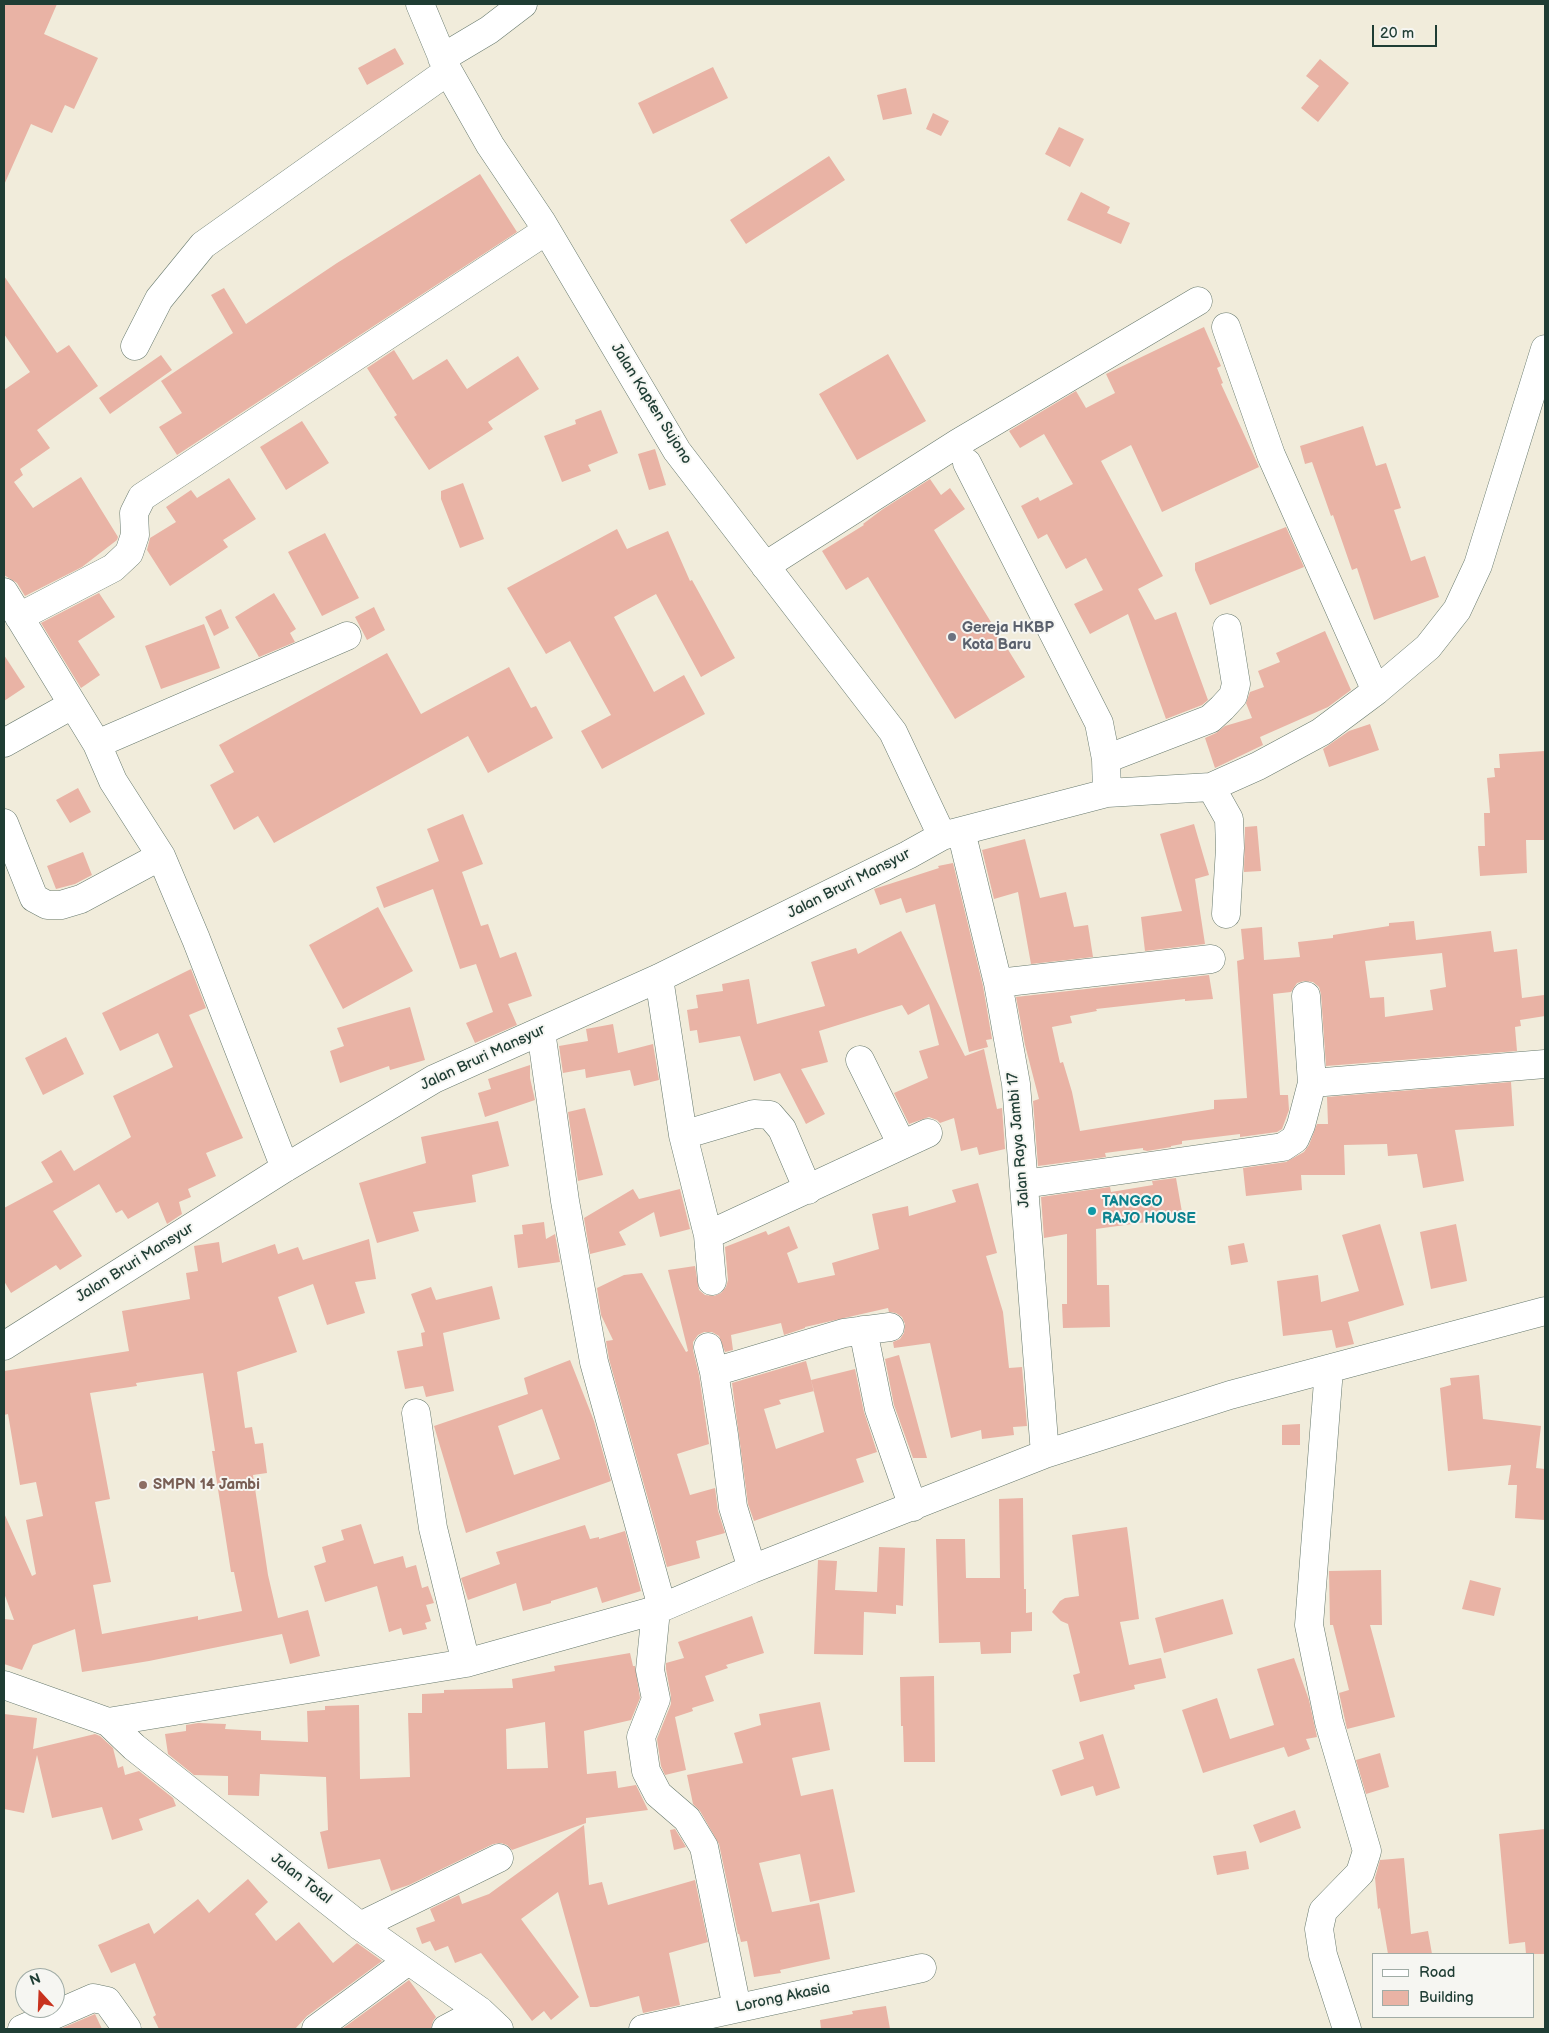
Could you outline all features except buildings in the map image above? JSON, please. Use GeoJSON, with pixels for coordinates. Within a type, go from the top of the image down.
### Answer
{"type":"FeatureCollection","features":[{"type":"Feature","properties":{"kind":"street","name":"Jalan Kapten Sujono"},"geometry":{"type":"LineString","coordinates":[[420,4],[445,64],[490,146],[546,231],[677,451],[893,732],[951,834]]}},
{"type":"Feature","properties":{"kind":"street"},"geometry":{"type":"LineString","coordinates":[[135,346],[159,299],[203,245],[523,4]]}},
{"type":"Feature","properties":{"kind":"street"},"geometry":{"type":"LineString","coordinates":[[19,617],[113,568],[129,553],[135,535],[134,513],[142,497],[546,231]]}},
{"type":"Feature","properties":{"kind":"street"},"geometry":{"type":"LineString","coordinates":[[765,566],[958,443],[1198,301]]}},
{"type":"Feature","properties":{"kind":"street"},"geometry":{"type":"LineString","coordinates":[[1226,327],[1271,456],[1376,691]]}},
{"type":"Feature","properties":{"kind":"street","name":"Jalan Bruri Mansyur"},"geometry":{"type":"LineString","coordinates":[[4,1346],[285,1168],[434,1079],[659,978],[951,834],[1107,792],[1211,786],[1258,766],[1321,732],[1376,691],[1428,647],[1457,610],[1478,565],[1545,349]]}},
{"type":"Feature","properties":{"kind":"street"},"geometry":{"type":"LineString","coordinates":[[967,463],[1100,723],[1106,759],[1107,792]]}},
{"type":"Feature","properties":{"kind":"street"},"geometry":{"type":"LineString","coordinates":[[4,592],[97,744],[113,781],[161,856],[196,939],[285,1168]]}},
{"type":"Feature","properties":{"kind":"street"},"geometry":{"type":"LineString","coordinates":[[1106,759],[1210,719],[1222,708],[1233,696],[1236,684],[1227,628]]}},
{"type":"Feature","properties":{"kind":"street"},"geometry":{"type":"LineString","coordinates":[[97,744],[347,636]]}},
{"type":"Feature","properties":{"kind":"street"},"geometry":{"type":"LineString","coordinates":[[4,743],[72,705]]}},
{"type":"Feature","properties":{"kind":"street"},"geometry":{"type":"LineString","coordinates":[[1211,786],[1228,819],[1230,848],[1226,914]]}},
{"type":"Feature","properties":{"kind":"street"},"geometry":{"type":"LineString","coordinates":[[4,823],[34,898],[46,905],[61,905],[81,899],[161,856]]}},
{"type":"Feature","properties":{"kind":"street","name":"Jalan Raya Jambi 17"},"geometry":{"type":"LineString","coordinates":[[951,834],[998,983],[1016,1084],[1045,1454]]}},
{"type":"Feature","properties":{"kind":"street"},"geometry":{"type":"LineString","coordinates":[[998,983],[1211,959]]}},
{"type":"Feature","properties":{"kind":"street"},"geometry":{"type":"LineString","coordinates":[[659,978],[683,1136],[708,1235],[712,1281]]}},
{"type":"Feature","properties":{"kind":"street"},"geometry":{"type":"LineString","coordinates":[[1024,1184],[1283,1147],[1295,1139],[1301,1125],[1312,1083],[1306,996]]}},
{"type":"Feature","properties":{"kind":"street"},"geometry":{"type":"LineString","coordinates":[[541,1031],[564,1201],[594,1362],[659,1608],[650,1670],[656,1698],[641,1738],[646,1770],[658,1794],[687,1819],[704,1847],[737,2008]]}},
{"type":"Feature","properties":{"kind":"street"},"geometry":{"type":"LineString","coordinates":[[860,1060],[902,1145]]}},
{"type":"Feature","properties":{"kind":"street"},"geometry":{"type":"LineString","coordinates":[[1312,1083],[1545,1064]]}},
{"type":"Feature","properties":{"kind":"street"},"geometry":{"type":"LineString","coordinates":[[683,1136],[754,1114],[770,1115],[782,1129],[808,1190]]}},
{"type":"Feature","properties":{"kind":"street"},"geometry":{"type":"LineString","coordinates":[[708,1235],[928,1133]]}},
{"type":"Feature","properties":{"kind":"street"},"geometry":{"type":"LineString","coordinates":[[4,1686],[108,1722],[466,1663],[659,1608],[752,1569],[1045,1454],[1230,1395],[1545,1311]]}},
{"type":"Feature","properties":{"kind":"street"},"geometry":{"type":"LineString","coordinates":[[752,1569],[733,1507],[711,1359],[844,1333],[890,1327]]}},
{"type":"Feature","properties":{"kind":"street"},"geometry":{"type":"LineString","coordinates":[[863,1330],[879,1409],[913,1507]]}},
{"type":"Feature","properties":{"kind":"street"},"geometry":{"type":"LineString","coordinates":[[1329,1369],[1309,1625],[1329,1722],[1367,1851],[1360,1873],[1323,1911],[1319,1929],[1323,1955],[1347,2029]]}},
{"type":"Feature","properties":{"kind":"street"},"geometry":{"type":"LineString","coordinates":[[416,1413],[433,1528],[466,1663]]}},
{"type":"Feature","properties":{"kind":"street","name":"Jalan Total"},"geometry":{"type":"LineString","coordinates":[[108,1722],[134,1747],[360,1926],[489,2020]]}},
{"type":"Feature","properties":{"kind":"street"},"geometry":{"type":"LineString","coordinates":[[360,1926],[499,1858]]}},
{"type":"Feature","properties":{"kind":"street"},"geometry":{"type":"LineString","coordinates":[[316,2029],[408,1961]]}},
{"type":"Feature","properties":{"kind":"street","name":"Lorong Akasia"},"geometry":{"type":"LineString","coordinates":[[643,2029],[922,1968]]}},
{"type":"Feature","properties":{"kind":"street"},"geometry":{"type":"LineString","coordinates":[[22,2029],[93,1998],[107,2000],[127,2029]]}},
{"type":"Feature","properties":{"kind":"street"},"geometry":{"type":"LineString","coordinates":[[446,2029],[489,2020]]}},
{"type":"Feature","properties":{"kind":"place","name":"Gereja HKBP Kota Baru"},"geometry":{"type":"Point","coordinates":[952,637]}},
{"type":"Feature","properties":{"kind":"place","name":"TANGGO RAJO HOUSE"},"geometry":{"type":"Point","coordinates":[1092,1211]}},
{"type":"Feature","properties":{"kind":"place","name":"SMPN 14 Jambi"},"geometry":{"type":"Point","coordinates":[143,1485]}}]}
